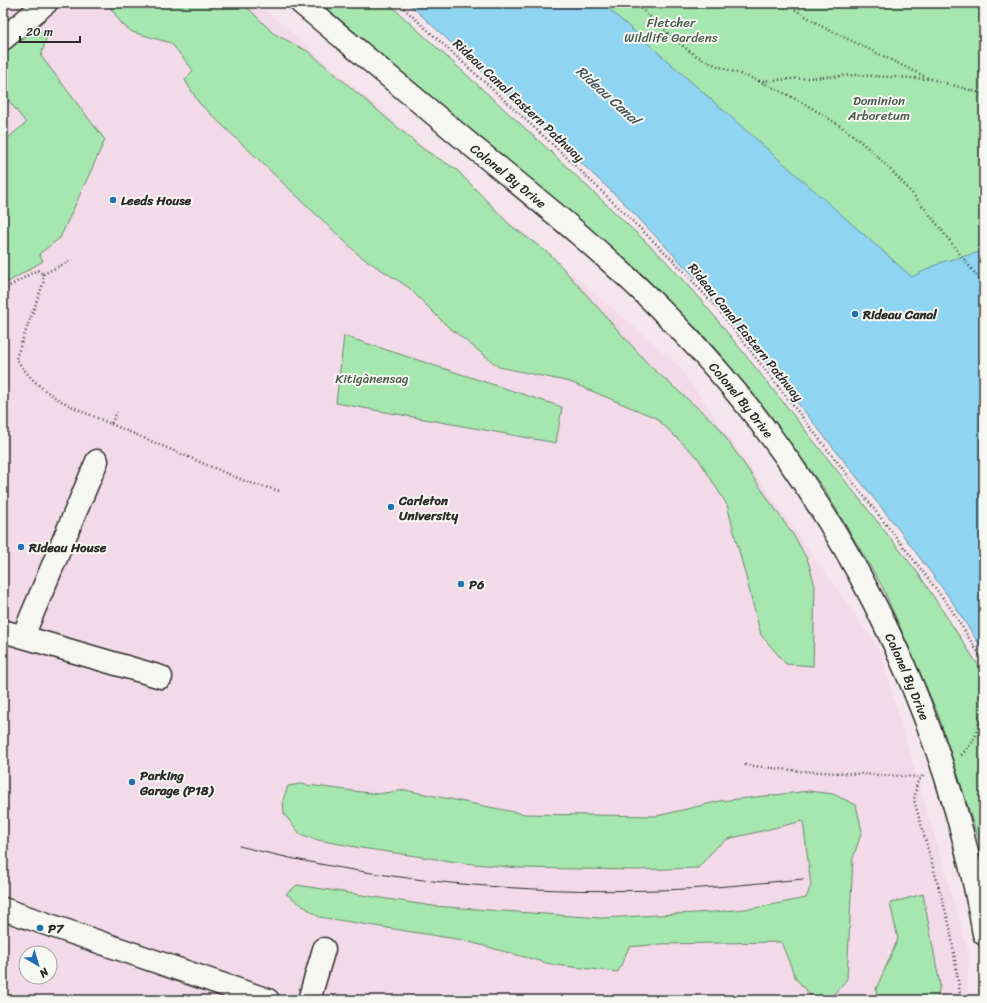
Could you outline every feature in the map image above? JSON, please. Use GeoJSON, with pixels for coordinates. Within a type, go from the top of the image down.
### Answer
{"type":"FeatureCollection","features":[{"type":"Feature","properties":{"kind":"main road"},"geometry":{"type":"LineString","coordinates":[[3,39],[46,3]]}},
{"type":"Feature","properties":{"kind":"main road","name":"Colonel By Drive"},"geometry":{"type":"LineString","coordinates":[[301,3],[607,258],[674,323],[734,390],[793,468],[826,518],[860,575],[904,663],[941,765],[963,834],[977,892],[984,934]]}},
{"type":"Feature","properties":{"kind":"main road"},"geometry":{"type":"LineString","coordinates":[[97,461],[13,633],[161,677]]}},
{"type":"Feature","properties":{"kind":"main road"},"geometry":{"type":"LineString","coordinates":[[3,909],[268,1000]]}},
{"type":"Feature","properties":{"kind":"main road"},"geometry":{"type":"LineString","coordinates":[[309,1000],[324,949]]}},
{"type":"Feature","properties":{"kind":"path","name":"Rideau Canal Eastern Pathway"},"geometry":{"type":"LineString","coordinates":[[398,3],[564,154],[648,234],[701,290],[949,606],[984,662]]}},
{"type":"Feature","properties":{"kind":"path"},"geometry":{"type":"LineString","coordinates":[[635,3],[697,56],[757,81],[828,118],[873,151],[904,185],[984,284]]}},
{"type":"Feature","properties":{"kind":"path"},"geometry":{"type":"LineString","coordinates":[[785,3],[821,26],[931,79],[984,94]]}},
{"type":"Feature","properties":{"kind":"path"},"geometry":{"type":"LineString","coordinates":[[757,81],[854,75],[931,79]]}},
{"type":"Feature","properties":{"kind":"path"},"geometry":{"type":"LineString","coordinates":[[43,274],[72,260]]}},
{"type":"Feature","properties":{"kind":"path"},"geometry":{"type":"LineString","coordinates":[[3,290],[37,270],[43,274],[44,281],[16,358],[33,381],[56,400],[247,482],[280,491]]}},
{"type":"Feature","properties":{"kind":"path"},"geometry":{"type":"LineString","coordinates":[[111,424],[117,412]]}},
{"type":"Feature","properties":{"kind":"path"},"geometry":{"type":"LineString","coordinates":[[961,1000],[950,928],[914,800],[914,791],[921,777],[958,757],[972,742],[980,723],[984,688]]}},
{"type":"Feature","properties":{"kind":"path"},"geometry":{"type":"LineString","coordinates":[[745,764],[799,771],[921,777]]}},
{"type":"Feature","properties":{"kind":"shaded area","name":"Carleton University"},"geometry":{"type":"Polygon","coordinates":[[[3,3],[257,3],[678,365],[879,649],[969,954],[967,1000],[3,1000],[3,3]]]}},
{"type":"Feature","properties":{"kind":"green space"},"geometry":{"type":"Polygon","coordinates":[[[107,3],[243,3],[273,33],[309,52],[423,149],[456,169],[510,225],[551,255],[650,366],[717,425],[796,539],[808,561],[815,586],[813,666],[786,664],[761,635],[727,505],[698,458],[656,418],[570,382],[499,367],[446,325],[408,287],[360,256],[199,103],[185,80],[193,70],[171,43],[132,32],[122,24],[107,3]]]}},
{"type":"Feature","properties":{"kind":"green space"},"geometry":{"type":"Polygon","coordinates":[[[320,3],[388,3],[551,152],[665,260],[706,306],[918,573],[984,674],[984,866],[978,838],[938,714],[882,586],[824,489],[766,409],[709,341],[641,273],[320,3]]]}},
{"type":"Feature","properties":{"kind":"green space","name":"Dominion Arboretum"},"geometry":{"type":"Polygon","coordinates":[[[602,3],[984,3],[984,347],[980,340],[602,3]]]}},
{"type":"Feature","properties":{"kind":"green space"},"geometry":{"type":"Polygon","coordinates":[[[38,28],[46,39],[41,56],[105,140],[60,238],[39,254],[43,261],[3,285],[3,142],[26,123],[3,93],[3,54],[38,28]]]}},
{"type":"Feature","properties":{"kind":"green space","name":"Kitigànensag"},"geometry":{"type":"Polygon","coordinates":[[[344,336],[562,407],[556,443],[336,403],[344,336]]]}},
{"type":"Feature","properties":{"kind":"green space"},"geometry":{"type":"Polygon","coordinates":[[[300,784],[377,794],[405,790],[524,814],[657,816],[720,801],[809,791],[833,794],[856,805],[862,831],[853,858],[847,979],[830,999],[812,997],[796,979],[781,942],[661,944],[629,947],[618,972],[554,965],[462,940],[319,917],[286,894],[297,885],[433,906],[601,918],[714,912],[755,908],[806,898],[811,885],[803,821],[728,839],[716,847],[698,868],[636,870],[520,868],[463,863],[361,848],[318,840],[300,834],[284,814],[283,800],[288,786],[300,784]]]}},
{"type":"Feature","properties":{"kind":"green space"},"geometry":{"type":"Polygon","coordinates":[[[923,894],[940,985],[937,1000],[877,1000],[876,989],[898,939],[890,903],[923,894]]]}},
{"type":"Feature","properties":{"kind":"water","name":"Rideau Canal"},"geometry":{"type":"Polygon","coordinates":[[[408,3],[602,3],[912,277],[942,262],[984,251],[984,336],[980,340],[984,347],[984,652],[951,600],[900,531],[708,291],[622,201],[408,3]]]}},
{"type":"Feature","properties":{"kind":"tram line"},"geometry":{"type":"LineString","coordinates":[[239,846],[343,868],[448,883],[500,887],[553,890],[659,890],[804,879]]}},
{"type":"Feature","properties":{"kind":"place","name":"Leeds House"},"geometry":{"type":"Point","coordinates":[113,200]}},
{"type":"Feature","properties":{"kind":"place","name":"Rideau Canal"},"geometry":{"type":"Point","coordinates":[855,314]}},
{"type":"Feature","properties":{"kind":"place","name":"Carleton University"},"geometry":{"type":"Point","coordinates":[391,507]}},
{"type":"Feature","properties":{"kind":"place","name":"Rideau House"},"geometry":{"type":"Point","coordinates":[21,547]}},
{"type":"Feature","properties":{"kind":"place","name":"P6"},"geometry":{"type":"Point","coordinates":[461,584]}},
{"type":"Feature","properties":{"kind":"place","name":"Parking Garage (P18)"},"geometry":{"type":"Point","coordinates":[132,782]}},
{"type":"Feature","properties":{"kind":"place","name":"P7"},"geometry":{"type":"Point","coordinates":[40,928]}},
{"type":"Feature","properties":{"kind":"park label","name":"Fletcher Wildlife Gardens"},"geometry":{"type":"Point","coordinates":[671,30]}}]}
